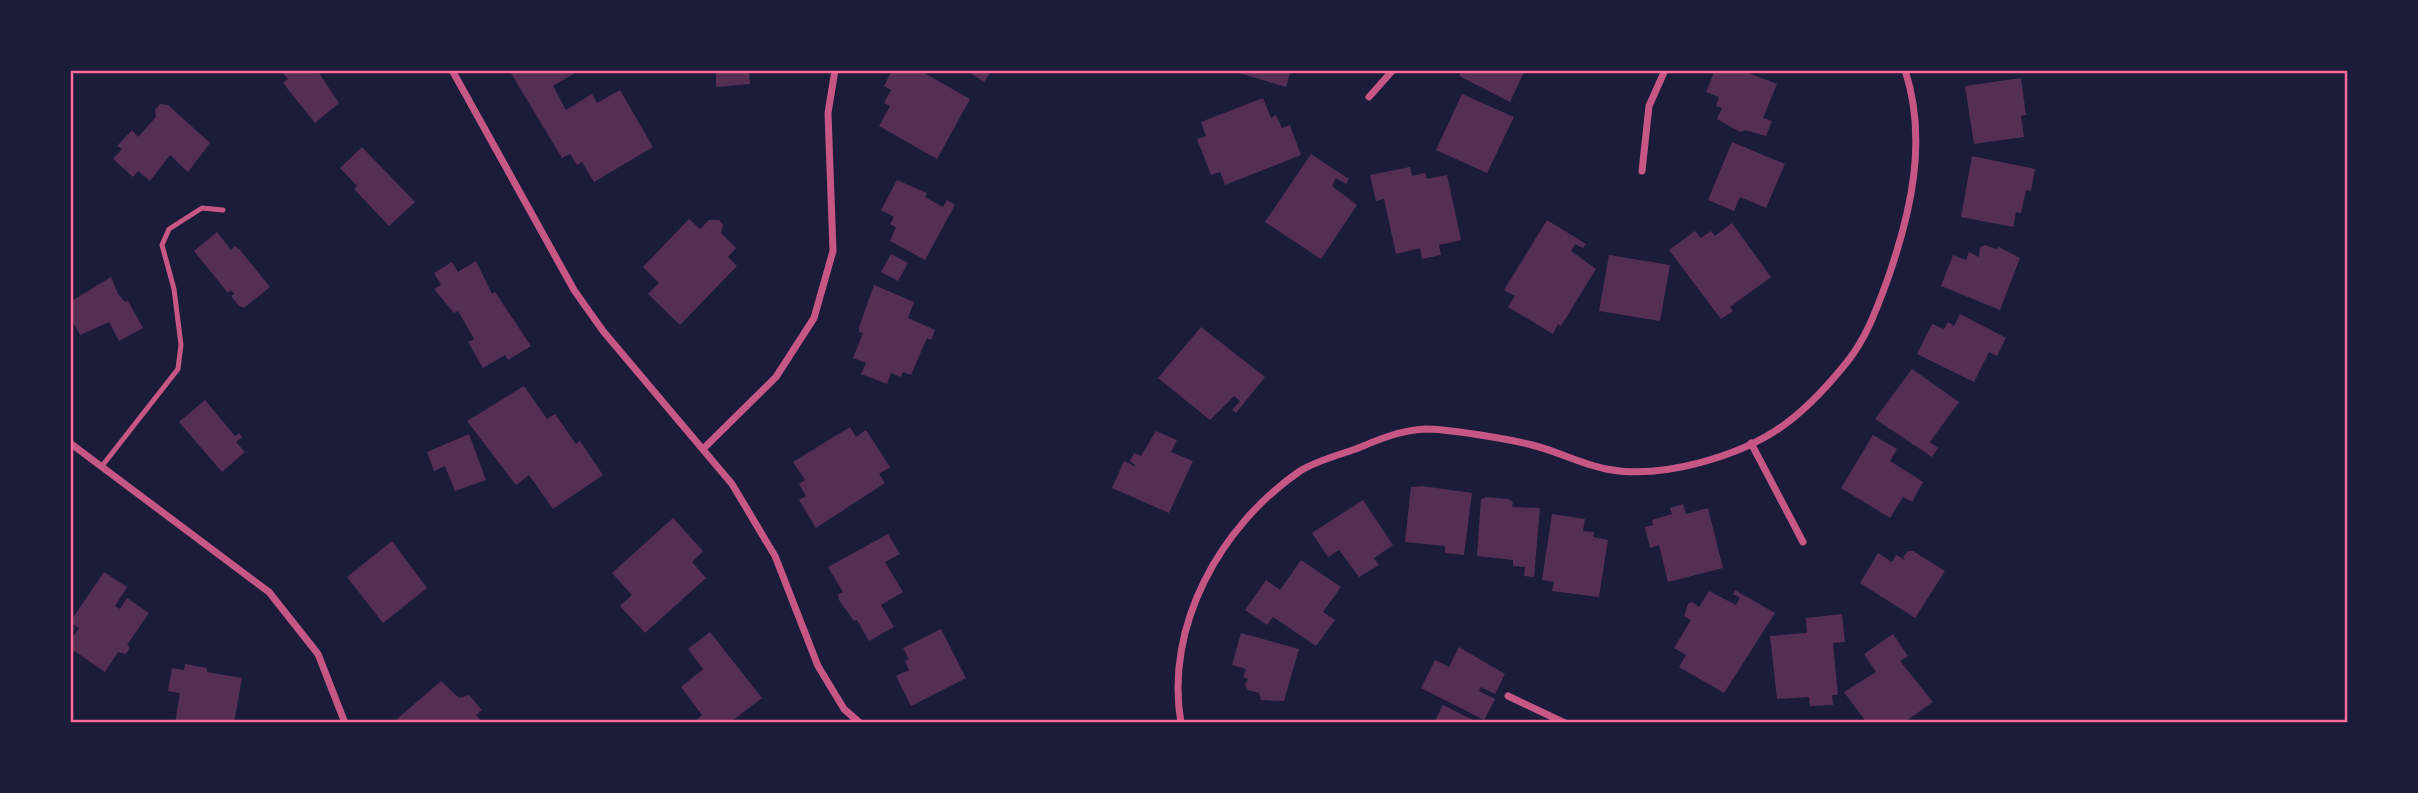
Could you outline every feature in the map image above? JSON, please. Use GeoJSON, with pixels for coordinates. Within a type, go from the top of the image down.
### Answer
{"type":"FeatureCollection","features":[{"type":"Feature","properties":{"kind":"street"},"geometry":{"type":"LineString","coordinates":[[452,70],[574,290],[603,331],[732,484],[775,556],[818,666],[844,709],[860,723]]}},
{"type":"Feature","properties":{"kind":"street"},"geometry":{"type":"LineString","coordinates":[[704,448],[776,377],[814,318],[833,251],[828,113],[835,70]]}},
{"type":"Feature","properties":{"kind":"street"},"geometry":{"type":"LineString","coordinates":[[1369,97],[1393,70]]}},
{"type":"Feature","properties":{"kind":"street"},"geometry":{"type":"LineString","coordinates":[[1642,171],[1649,107],[1665,70]]}},
{"type":"Feature","properties":{"kind":"street"},"geometry":{"type":"LineString","coordinates":[[1181,723],[1177,701],[1182,639],[1206,575],[1247,515],[1302,470],[1384,437],[1425,429],[1531,445],[1607,469],[1653,472],[1699,463],[1751,443],[1788,422],[1848,361],[1875,313],[1903,234],[1917,149],[1911,88],[1905,70]]}},
{"type":"Feature","properties":{"kind":"street"},"geometry":{"type":"LineString","coordinates":[[70,443],[269,592],[317,654],[345,723]]}},
{"type":"Feature","properties":{"kind":"street"},"geometry":{"type":"LineString","coordinates":[[1751,443],[1803,542]]}},
{"type":"Feature","properties":{"kind":"street"},"geometry":{"type":"LineString","coordinates":[[1508,696],[1564,723]]}},
{"type":"Feature","properties":{"kind":"lane"},"geometry":{"type":"LineString","coordinates":[[102,467],[178,369],[180,334],[174,289],[162,245],[169,229],[202,208],[223,210]]}},
{"type":"Feature","properties":{"kind":"building"},"geometry":{"type":"Polygon","coordinates":[[[280,70],[317,70],[339,103],[315,123],[283,83],[288,79],[280,70]]]}},
{"type":"Feature","properties":{"kind":"building"},"geometry":{"type":"Polygon","coordinates":[[[509,70],[580,70],[553,86],[566,110],[592,94],[597,103],[620,90],[653,147],[594,182],[582,162],[577,165],[570,154],[562,158],[509,70]]]}},
{"type":"Feature","properties":{"kind":"building"},"geometry":{"type":"Polygon","coordinates":[[[716,70],[749,70],[750,84],[716,87],[716,70]]]}},
{"type":"Feature","properties":{"kind":"building"},"geometry":{"type":"Polygon","coordinates":[[[892,70],[919,70],[970,99],[937,159],[879,126],[890,106],[884,103],[891,90],[884,86],[892,70]]]}},
{"type":"Feature","properties":{"kind":"building"},"geometry":{"type":"Polygon","coordinates":[[[965,70],[992,70],[984,82],[965,70]]]}},
{"type":"Feature","properties":{"kind":"building"},"geometry":{"type":"Polygon","coordinates":[[[1229,70],[1291,70],[1286,87],[1229,70]]]}},
{"type":"Feature","properties":{"kind":"building"},"geometry":{"type":"Polygon","coordinates":[[[1462,70],[1525,70],[1510,102],[1459,76],[1462,70]]]}},
{"type":"Feature","properties":{"kind":"building"},"geometry":{"type":"Polygon","coordinates":[[[1715,70],[1741,70],[1777,84],[1763,118],[1772,121],[1766,136],[1745,130],[1740,132],[1717,119],[1722,108],[1716,106],[1719,97],[1706,92],[1715,70]]]}},
{"type":"Feature","properties":{"kind":"building"},"geometry":{"type":"Polygon","coordinates":[[[2021,78],[2026,115],[2021,116],[2024,137],[1974,144],[1965,86],[2021,78]]]}},
{"type":"Feature","properties":{"kind":"building"},"geometry":{"type":"Polygon","coordinates":[[[1462,94],[1514,117],[1487,173],[1436,150],[1462,94]]]}},
{"type":"Feature","properties":{"kind":"building"},"geometry":{"type":"Polygon","coordinates":[[[1263,98],[1271,118],[1276,115],[1282,128],[1290,125],[1301,155],[1225,185],[1220,172],[1211,175],[1197,139],[1206,136],[1201,122],[1263,98]]]}},
{"type":"Feature","properties":{"kind":"building"},"geometry":{"type":"Polygon","coordinates":[[[160,104],[168,105],[210,143],[188,172],[170,155],[150,181],[138,171],[133,177],[113,159],[122,149],[117,146],[132,130],[138,137],[156,117],[155,110],[160,104]]]}},
{"type":"Feature","properties":{"kind":"building"},"geometry":{"type":"Polygon","coordinates":[[[1732,142],[1785,164],[1766,208],[1740,197],[1734,211],[1708,200],[1732,142]]]}},
{"type":"Feature","properties":{"kind":"building"},"geometry":{"type":"Polygon","coordinates":[[[362,147],[415,202],[389,226],[354,189],[357,186],[340,168],[362,147]]]}},
{"type":"Feature","properties":{"kind":"building"},"geometry":{"type":"Polygon","coordinates":[[[1311,154],[1349,179],[1346,184],[1336,178],[1332,186],[1357,205],[1321,259],[1265,222],[1311,154]]]}},
{"type":"Feature","properties":{"kind":"building"},"geometry":{"type":"Polygon","coordinates":[[[1972,156],[2035,169],[2031,191],[2026,190],[2021,213],[2016,212],[2013,227],[1961,217],[1972,156]]]}},
{"type":"Feature","properties":{"kind":"building"},"geometry":{"type":"Polygon","coordinates":[[[1410,167],[1412,176],[1425,173],[1427,179],[1447,175],[1461,240],[1439,245],[1441,255],[1422,259],[1420,248],[1396,254],[1384,199],[1376,201],[1370,175],[1410,167]]]}},
{"type":"Feature","properties":{"kind":"building"},"geometry":{"type":"Polygon","coordinates":[[[897,180],[927,193],[925,197],[943,207],[947,200],[955,205],[925,260],[890,241],[896,227],[890,224],[894,217],[881,210],[897,180]]]}},
{"type":"Feature","properties":{"kind":"building"},"geometry":{"type":"Polygon","coordinates":[[[689,219],[700,229],[709,220],[719,220],[723,225],[721,233],[736,248],[728,257],[737,266],[680,325],[648,294],[659,283],[643,267],[689,219]]]}},
{"type":"Feature","properties":{"kind":"building"},"geometry":{"type":"Polygon","coordinates":[[[1547,220],[1586,244],[1583,248],[1575,244],[1571,251],[1596,269],[1561,326],[1558,324],[1553,334],[1508,307],[1515,296],[1504,290],[1547,220]]]}},
{"type":"Feature","properties":{"kind":"building"},"geometry":{"type":"Polygon","coordinates":[[[1732,223],[1771,277],[1730,307],[1733,311],[1721,319],[1669,250],[1695,231],[1701,238],[1711,231],[1715,236],[1732,223]]]}},
{"type":"Feature","properties":{"kind":"building"},"geometry":{"type":"Polygon","coordinates":[[[217,232],[231,250],[235,246],[240,250],[270,287],[244,308],[239,306],[231,296],[234,294],[231,290],[228,293],[194,251],[217,232]]]}},
{"type":"Feature","properties":{"kind":"building"},"geometry":{"type":"Polygon","coordinates":[[[1985,245],[1996,249],[1999,247],[2020,258],[2000,310],[1941,286],[1953,255],[1966,260],[1969,252],[1979,257],[1980,247],[1985,245]]]}},
{"type":"Feature","properties":{"kind":"building"},"geometry":{"type":"Polygon","coordinates":[[[891,254],[908,263],[898,281],[881,272],[891,254]]]}},
{"type":"Feature","properties":{"kind":"building"},"geometry":{"type":"Polygon","coordinates":[[[1609,255],[1670,265],[1660,321],[1599,311],[1609,255]]]}},
{"type":"Feature","properties":{"kind":"building"},"geometry":{"type":"Polygon","coordinates":[[[476,261],[492,294],[495,292],[531,346],[508,360],[505,355],[483,368],[468,342],[474,339],[458,311],[454,313],[434,289],[441,285],[434,273],[452,262],[458,272],[476,261]]]}},
{"type":"Feature","properties":{"kind":"building"},"geometry":{"type":"Polygon","coordinates":[[[111,277],[118,294],[125,302],[128,301],[143,328],[119,341],[109,322],[80,335],[70,317],[70,302],[111,277]]]}},
{"type":"Feature","properties":{"kind":"building"},"geometry":{"type":"Polygon","coordinates":[[[874,285],[914,302],[908,318],[935,330],[931,340],[927,338],[911,375],[903,372],[901,377],[891,373],[887,384],[861,374],[866,363],[853,358],[863,333],[859,332],[859,327],[874,285]]]}},
{"type":"Feature","properties":{"kind":"building"},"geometry":{"type":"Polygon","coordinates":[[[1960,314],[2006,338],[1997,356],[1989,352],[1974,382],[1917,354],[1932,324],[1944,329],[1948,322],[1954,326],[1960,314]]]}},
{"type":"Feature","properties":{"kind":"building"},"geometry":{"type":"Polygon","coordinates":[[[1201,327],[1265,377],[1236,413],[1232,410],[1240,401],[1234,396],[1210,420],[1158,378],[1201,327]]]}},
{"type":"Feature","properties":{"kind":"building"},"geometry":{"type":"Polygon","coordinates":[[[1912,369],[1959,402],[1930,442],[1938,448],[1932,457],[1875,419],[1912,369]]]}},
{"type":"Feature","properties":{"kind":"building"},"geometry":{"type":"Polygon","coordinates":[[[524,386],[547,419],[555,414],[576,444],[580,441],[603,475],[553,509],[529,475],[516,485],[467,421],[524,386]]]}},
{"type":"Feature","properties":{"kind":"building"},"geometry":{"type":"Polygon","coordinates":[[[205,400],[235,436],[239,433],[242,437],[236,442],[245,452],[222,472],[179,422],[205,400]]]}},
{"type":"Feature","properties":{"kind":"building"},"geometry":{"type":"Polygon","coordinates":[[[850,427],[856,437],[866,430],[890,467],[879,474],[885,483],[816,528],[799,500],[806,496],[799,484],[805,480],[793,462],[850,427]]]}},
{"type":"Feature","properties":{"kind":"building"},"geometry":{"type":"Polygon","coordinates":[[[1156,431],[1177,440],[1171,452],[1193,461],[1169,513],[1112,488],[1124,461],[1137,467],[1130,461],[1134,453],[1141,456],[1156,431]]]}},
{"type":"Feature","properties":{"kind":"building"},"geometry":{"type":"Polygon","coordinates":[[[469,434],[486,480],[455,491],[445,466],[434,471],[427,452],[469,434]]]}},
{"type":"Feature","properties":{"kind":"building"},"geometry":{"type":"Polygon","coordinates":[[[1873,435],[1897,449],[1890,461],[1923,482],[1912,502],[1903,497],[1890,518],[1841,488],[1873,435]]]}},
{"type":"Feature","properties":{"kind":"building"},"geometry":{"type":"Polygon","coordinates":[[[1411,487],[1472,493],[1464,555],[1445,553],[1445,546],[1405,542],[1411,487]]]}},
{"type":"Feature","properties":{"kind":"building"},"geometry":{"type":"Polygon","coordinates":[[[1481,499],[1508,499],[1513,502],[1512,507],[1540,508],[1534,577],[1524,576],[1525,567],[1513,566],[1513,560],[1477,556],[1481,499]]]}},
{"type":"Feature","properties":{"kind":"building"},"geometry":{"type":"Polygon","coordinates":[[[1363,500],[1393,545],[1374,558],[1379,565],[1359,577],[1339,550],[1328,557],[1312,533],[1363,500]]]}},
{"type":"Feature","properties":{"kind":"building"},"geometry":{"type":"Polygon","coordinates":[[[1683,504],[1686,514],[1708,508],[1723,568],[1668,582],[1659,545],[1650,548],[1645,527],[1653,525],[1652,520],[1672,514],[1670,508],[1683,504]]]}},
{"type":"Feature","properties":{"kind":"building"},"geometry":{"type":"Polygon","coordinates":[[[1552,514],[1585,519],[1583,531],[1594,532],[1593,537],[1608,540],[1599,597],[1552,591],[1554,582],[1542,580],[1552,514]]]}},
{"type":"Feature","properties":{"kind":"building"},"geometry":{"type":"Polygon","coordinates":[[[673,518],[703,551],[692,562],[706,578],[645,633],[620,606],[632,595],[612,573],[673,518]]]}},
{"type":"Feature","properties":{"kind":"building"},"geometry":{"type":"Polygon","coordinates":[[[888,534],[900,554],[885,562],[903,592],[881,605],[894,627],[869,641],[857,620],[854,621],[839,600],[838,594],[843,592],[828,567],[888,534]]]}},
{"type":"Feature","properties":{"kind":"building"},"geometry":{"type":"Polygon","coordinates":[[[392,541],[427,588],[383,623],[347,577],[392,541]]]}},
{"type":"Feature","properties":{"kind":"building"},"geometry":{"type":"Polygon","coordinates":[[[1908,551],[1913,551],[1945,571],[1915,618],[1860,583],[1878,553],[1892,562],[1896,555],[1905,560],[1903,557],[1908,551]]]}},
{"type":"Feature","properties":{"kind":"building"},"geometry":{"type":"Polygon","coordinates":[[[1301,560],[1341,587],[1323,612],[1335,620],[1316,646],[1273,617],[1267,625],[1245,610],[1266,580],[1280,590],[1301,560]]]}},
{"type":"Feature","properties":{"kind":"building"},"geometry":{"type":"Polygon","coordinates":[[[104,572],[127,587],[115,606],[120,609],[127,598],[149,613],[127,645],[130,647],[126,654],[118,652],[105,672],[70,648],[70,641],[79,628],[70,622],[104,572]]]}},
{"type":"Feature","properties":{"kind":"building"},"geometry":{"type":"Polygon","coordinates":[[[1735,590],[1775,613],[1724,693],[1679,667],[1686,655],[1674,648],[1691,620],[1684,616],[1688,604],[1692,602],[1699,607],[1709,591],[1736,605],[1740,598],[1733,594],[1735,590]]]}},
{"type":"Feature","properties":{"kind":"building"},"geometry":{"type":"Polygon","coordinates":[[[1842,614],[1845,642],[1833,643],[1838,695],[1832,695],[1833,705],[1810,706],[1809,697],[1777,699],[1770,636],[1807,633],[1806,618],[1842,614]]]}},
{"type":"Feature","properties":{"kind":"building"},"geometry":{"type":"Polygon","coordinates":[[[941,629],[966,678],[911,706],[896,676],[909,670],[905,661],[909,659],[903,648],[941,629]]]}},
{"type":"Feature","properties":{"kind":"building"},"geometry":{"type":"Polygon","coordinates":[[[710,632],[762,698],[729,723],[699,723],[697,720],[702,715],[681,687],[703,669],[688,649],[710,632]]]}},
{"type":"Feature","properties":{"kind":"building"},"geometry":{"type":"Polygon","coordinates":[[[1241,633],[1299,649],[1284,701],[1261,700],[1259,693],[1248,690],[1245,685],[1248,679],[1243,677],[1246,669],[1232,665],[1241,633]]]}},
{"type":"Feature","properties":{"kind":"building"},"geometry":{"type":"Polygon","coordinates":[[[1893,634],[1908,656],[1900,661],[1933,702],[1903,723],[1867,723],[1844,692],[1876,672],[1864,654],[1893,634]]]}},
{"type":"Feature","properties":{"kind":"building"},"geometry":{"type":"Polygon","coordinates":[[[1459,647],[1505,674],[1495,694],[1481,687],[1479,691],[1495,699],[1484,720],[1421,688],[1435,660],[1449,667],[1459,647]]]}},
{"type":"Feature","properties":{"kind":"building"},"geometry":{"type":"Polygon","coordinates":[[[185,664],[207,668],[207,672],[242,678],[234,723],[175,723],[180,693],[168,691],[172,668],[184,670],[185,664]]]}},
{"type":"Feature","properties":{"kind":"building"},"geometry":{"type":"Polygon","coordinates":[[[441,681],[459,698],[469,695],[482,710],[476,715],[483,723],[400,723],[397,719],[441,681]]]}},
{"type":"Feature","properties":{"kind":"building"},"geometry":{"type":"Polygon","coordinates":[[[1443,705],[1479,723],[1434,723],[1443,705]]]}}]}
